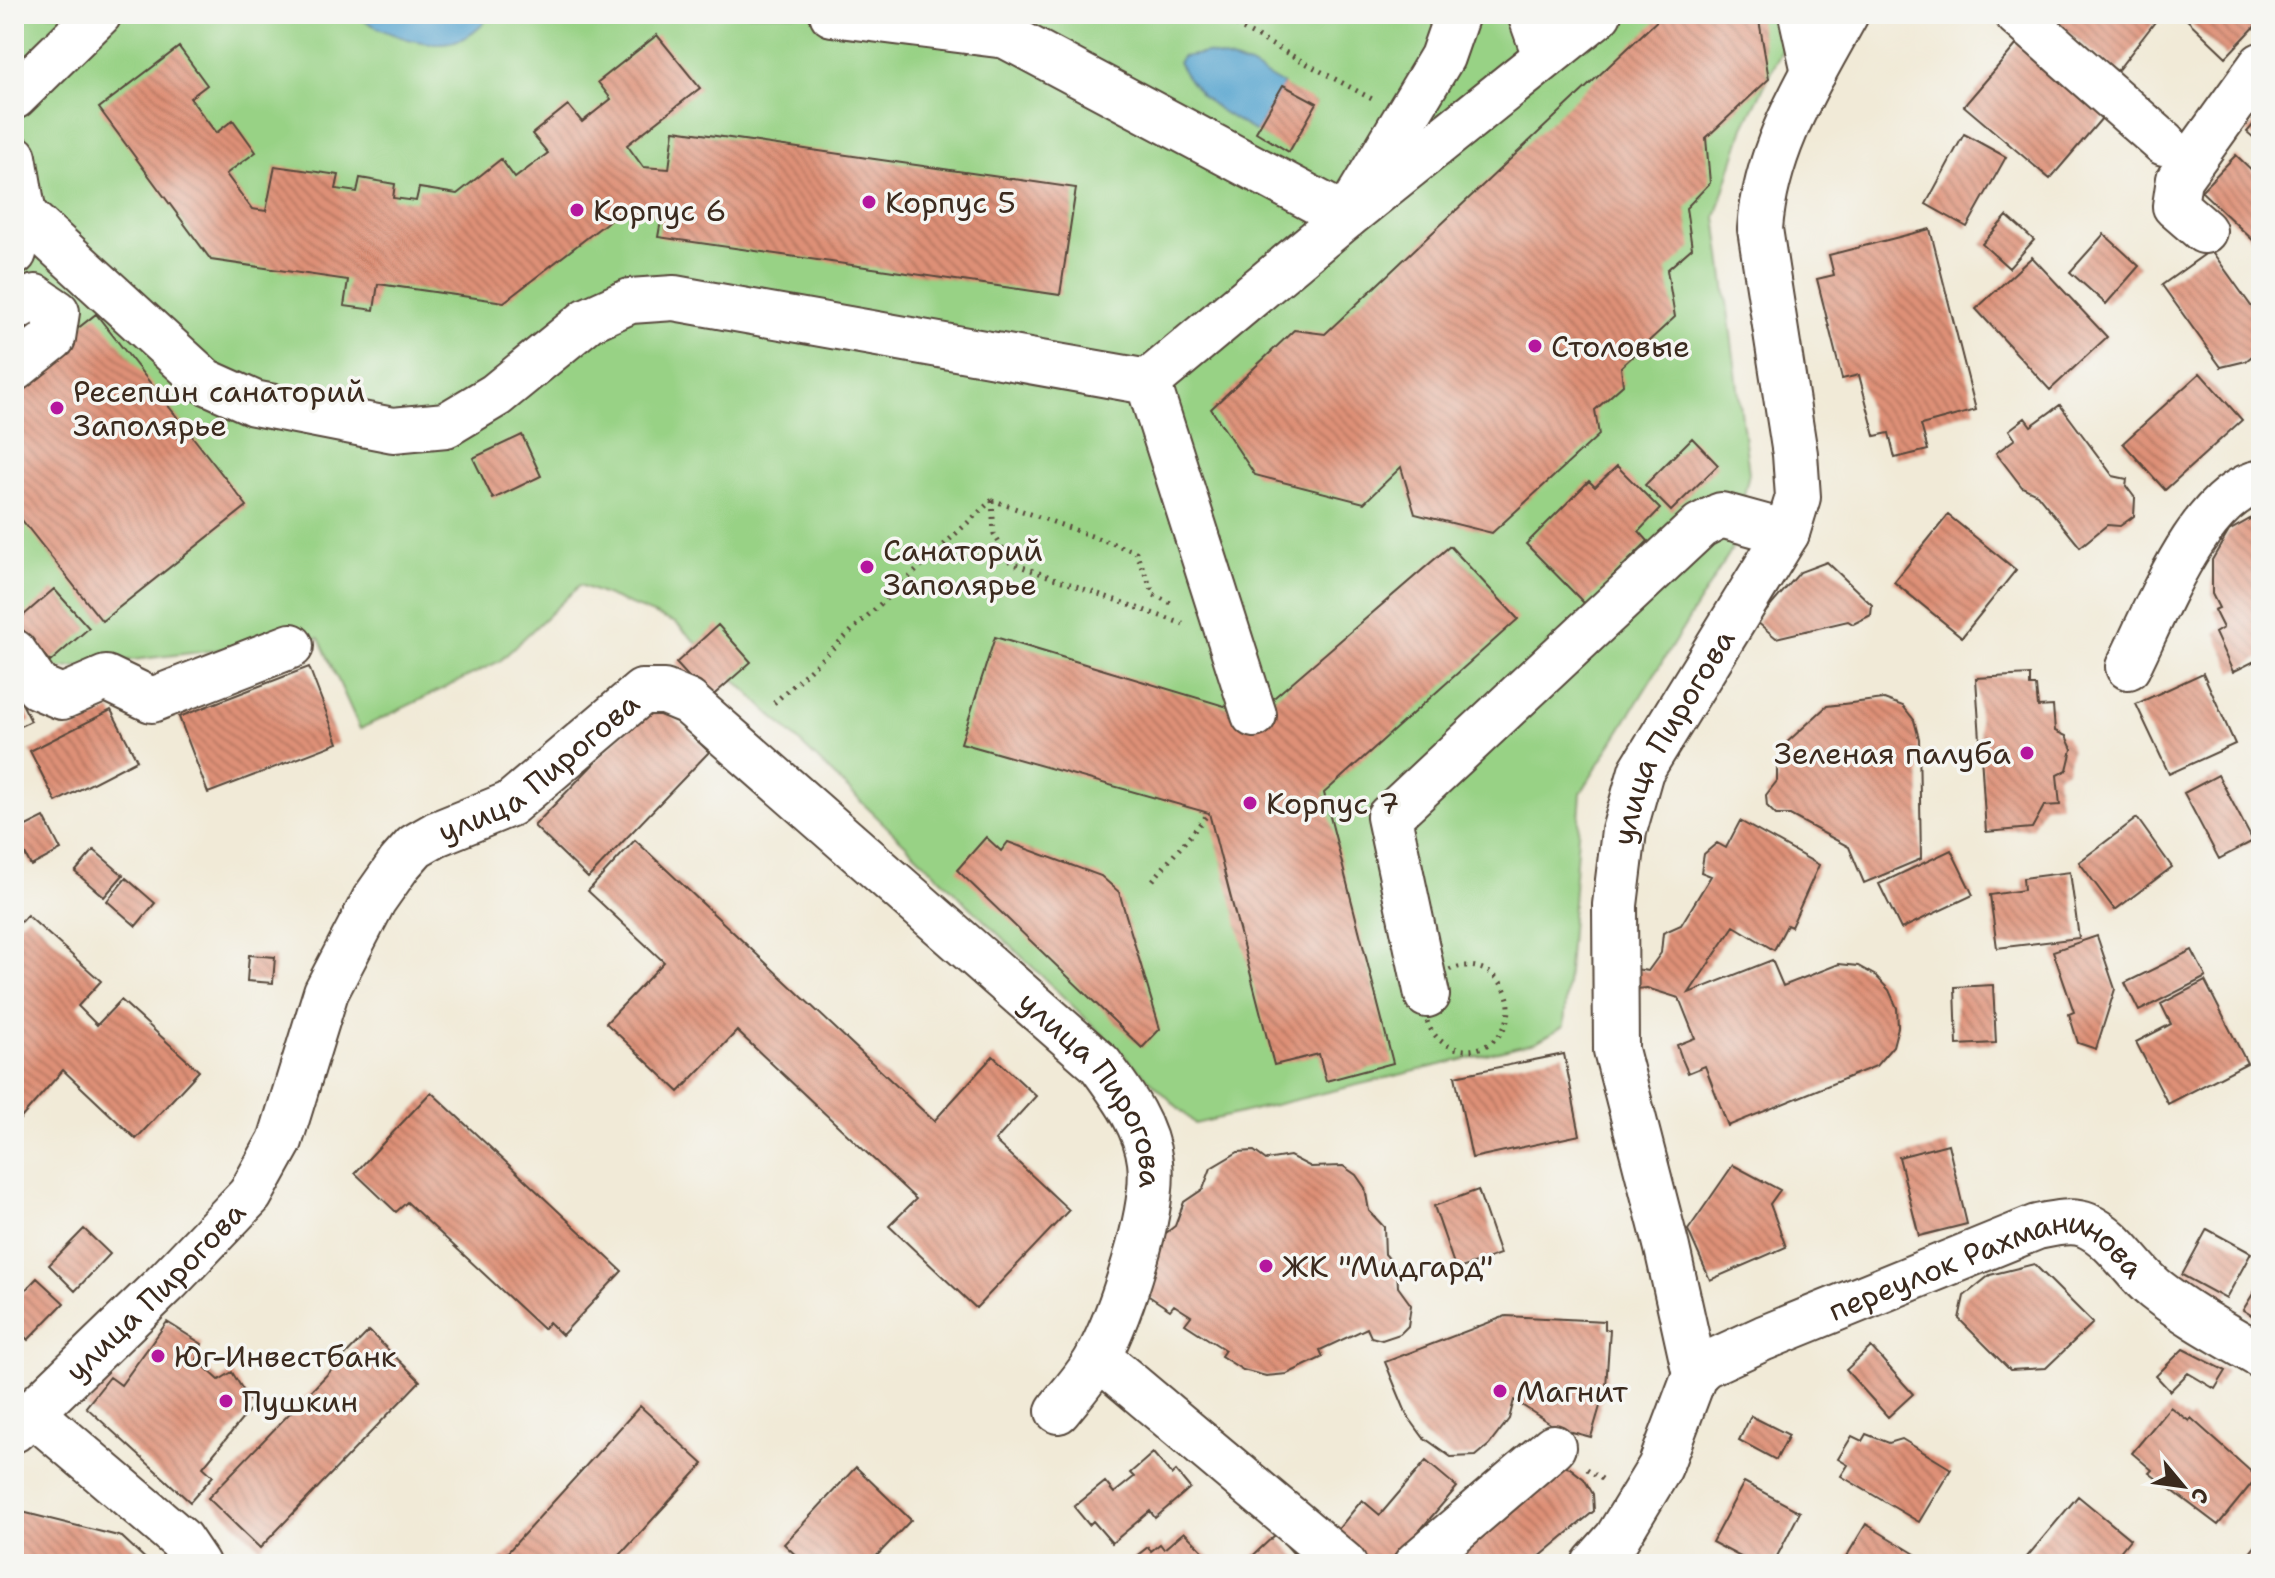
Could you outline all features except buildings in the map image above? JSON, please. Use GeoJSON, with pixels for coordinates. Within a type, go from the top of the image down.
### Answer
{"type":"FeatureCollection","features":[{"type":"Feature","properties":{"kind":"street"},"geometry":{"type":"LineString","coordinates":[[14,97],[99,14]]}},
{"type":"Feature","properties":{"kind":"street"},"geometry":{"type":"LineString","coordinates":[[832,14],[1006,36],[1346,217]]}},
{"type":"Feature","properties":{"kind":"street"},"geometry":{"type":"LineString","coordinates":[[1346,217],[1442,57],[1457,14]]}},
{"type":"Feature","properties":{"kind":"street"},"geometry":{"type":"LineString","coordinates":[[1530,14],[1545,56]]}},
{"type":"Feature","properties":{"kind":"street"},"geometry":{"type":"LineString","coordinates":[[14,157],[19,234],[205,381],[254,403],[393,430],[446,425],[496,395],[588,320],[630,301],[674,298],[1148,382],[1346,217],[1599,14]]}},
{"type":"Feature","properties":{"kind":"street"},"geometry":{"type":"LineString","coordinates":[[1801,14],[1814,72]]}},
{"type":"Feature","properties":{"kind":"street","name":"улица Пирогова"},"geometry":{"type":"LineString","coordinates":[[1695,1374],[1667,1248],[1616,1050],[1615,905],[1624,831],[1641,771],[1787,533],[1798,497],[1795,454],[1760,229],[1762,195],[1771,160],[1846,14]]}},
{"type":"Feature","properties":{"kind":"street"},"geometry":{"type":"LineString","coordinates":[[2017,14],[2164,143]]}},
{"type":"Feature","properties":{"kind":"street"},"geometry":{"type":"LineString","coordinates":[[2204,231],[2175,206],[2179,179],[2261,65]]}},
{"type":"Feature","properties":{"kind":"street"},"geometry":{"type":"LineString","coordinates":[[14,309],[35,297],[57,312],[53,338],[14,369]]}},
{"type":"Feature","properties":{"kind":"street"},"geometry":{"type":"LineString","coordinates":[[1148,382],[1203,619],[1254,715]]}},
{"type":"Feature","properties":{"kind":"street"},"geometry":{"type":"LineString","coordinates":[[2128,667],[2187,547],[2214,511],[2246,485],[2261,482]]}},
{"type":"Feature","properties":{"kind":"street"},"geometry":{"type":"LineString","coordinates":[[1427,995],[1389,817],[1700,526],[1721,515],[1787,533]]}},
{"type":"Feature","properties":{"kind":"street"},"geometry":{"type":"LineString","coordinates":[[14,652],[38,687],[62,697],[106,678],[152,700],[291,646]]}},
{"type":"Feature","properties":{"kind":"street","name":"улица Пирогова"},"geometry":{"type":"LineString","coordinates":[[22,1421],[168,1281],[250,1195],[280,1141],[326,992],[374,900],[400,863],[415,846],[436,834],[510,804],[642,692],[664,692],[688,702],[1100,1064],[1124,1099],[1139,1126],[1150,1161],[1150,1200],[1138,1251],[1098,1357],[1058,1411]]}},
{"type":"Feature","properties":{"kind":"street","name":"переулок Рахманинова"},"geometry":{"type":"LineString","coordinates":[[1695,1374],[1705,1365],[1793,1326],[2037,1227],[2061,1223],[2085,1224],[2106,1238],[2152,1287],[2187,1312],[2261,1356]]}},
{"type":"Feature","properties":{"kind":"street"},"geometry":{"type":"LineString","coordinates":[[1098,1357],[1344,1564]]}},
{"type":"Feature","properties":{"kind":"street"},"geometry":{"type":"LineString","coordinates":[[1594,1564],[1639,1504],[1660,1467],[1695,1374]]}},
{"type":"Feature","properties":{"kind":"street"},"geometry":{"type":"LineString","coordinates":[[22,1421],[180,1539],[197,1564]]}},
{"type":"Feature","properties":{"kind":"street"},"geometry":{"type":"LineString","coordinates":[[1416,1564],[1553,1447]]}},
{"type":"Feature","properties":{"kind":"path"},"geometry":{"type":"LineString","coordinates":[[1215,14],[1407,118]]}},
{"type":"Feature","properties":{"kind":"path"},"geometry":{"type":"LineString","coordinates":[[992,500],[1136,552],[1154,595],[1203,619]]}},
{"type":"Feature","properties":{"kind":"path"},"geometry":{"type":"LineString","coordinates":[[992,500],[994,534],[1011,563],[1203,619]]}},
{"type":"Feature","properties":{"kind":"path"},"geometry":{"type":"LineString","coordinates":[[774,703],[992,500]]}},
{"type":"Feature","properties":{"kind":"path"},"geometry":{"type":"LineString","coordinates":[[1153,880],[1209,813]]}},
{"type":"Feature","properties":{"kind":"path"},"geometry":{"type":"LineString","coordinates":[[1553,1447],[1639,1504]]}},
{"type":"Feature","properties":{"kind":"green space","name":"Санаторий Заполярье"},"geometry":{"type":"Polygon","coordinates":[[[14,14],[1800,14],[1744,127],[1716,217],[1749,473],[1732,549],[1581,793],[1564,1026],[1536,1042],[1195,1124],[676,623],[580,585],[500,661],[360,729],[319,638],[57,669],[14,666],[14,14]]]}},
{"type":"Feature","properties":{"kind":"water"},"geometry":{"type":"Polygon","coordinates":[[[353,14],[490,14],[477,30],[461,39],[444,43],[425,42],[387,32],[353,14]]]}},
{"type":"Feature","properties":{"kind":"water"},"geometry":{"type":"Polygon","coordinates":[[[1207,53],[1250,66],[1283,85],[1256,132],[1221,111],[1202,95],[1178,62],[1182,57],[1207,53]]]}},
{"type":"Feature","properties":{"kind":"place","name":"Корпус 5"},"geometry":{"type":"Point","coordinates":[869,202]}},
{"type":"Feature","properties":{"kind":"place","name":"Корпус 6"},"geometry":{"type":"Point","coordinates":[577,210]}},
{"type":"Feature","properties":{"kind":"place","name":"Столовые"},"geometry":{"type":"Point","coordinates":[1535,346]}},
{"type":"Feature","properties":{"kind":"place","name":"Ресепшн санаторий Заполярье"},"geometry":{"type":"Point","coordinates":[57,408]}},
{"type":"Feature","properties":{"kind":"place","name":"Санаторий Заполярье"},"geometry":{"type":"Point","coordinates":[867,567]}},
{"type":"Feature","properties":{"kind":"place","name":"Зеленая палуба"},"geometry":{"type":"Point","coordinates":[2027,753]}},
{"type":"Feature","properties":{"kind":"place","name":"Корпус 7"},"geometry":{"type":"Point","coordinates":[1250,803]}},
{"type":"Feature","properties":{"kind":"place","name":"ЖК \"Мидгард\""},"geometry":{"type":"Point","coordinates":[1266,1266]}},
{"type":"Feature","properties":{"kind":"place","name":"Юг-Инвестбанк"},"geometry":{"type":"Point","coordinates":[158,1356]}},
{"type":"Feature","properties":{"kind":"place","name":"Магнит"},"geometry":{"type":"Point","coordinates":[1500,1391]}},
{"type":"Feature","properties":{"kind":"place","name":"Пушкин"},"geometry":{"type":"Point","coordinates":[226,1401]}}]}
